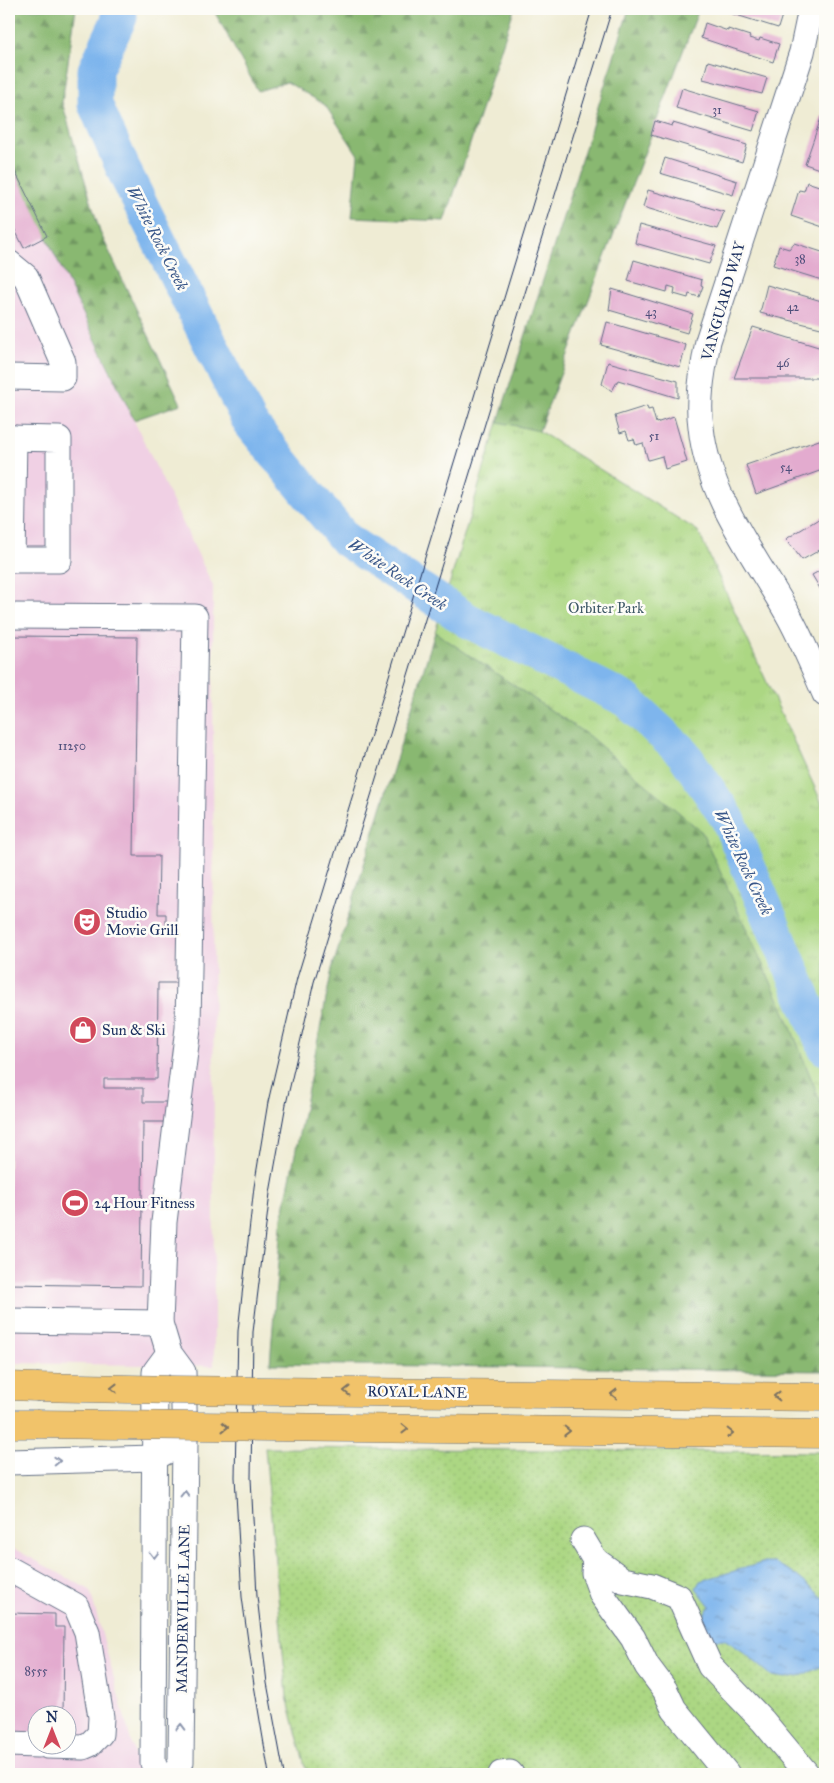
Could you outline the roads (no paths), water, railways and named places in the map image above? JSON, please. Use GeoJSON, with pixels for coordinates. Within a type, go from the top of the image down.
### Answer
{"type":"FeatureCollection","features":[{"type":"Feature","properties":{"kind":"main road","name":"ROYAL LANE"},"geometry":{"type":"LineString","coordinates":[[9,1386],[185,1390],[825,1397]]}},
{"type":"Feature","properties":{"kind":"main road"},"geometry":{"type":"LineString","coordinates":[[9,1424],[825,1434]]}},
{"type":"Feature","properties":{"kind":"street","name":"VANGUARD WAY"},"geometry":{"type":"LineString","coordinates":[[811,9],[802,52],[708,341],[700,388],[700,428],[707,459],[730,515],[791,620],[825,694]]}},
{"type":"Feature","properties":{"kind":"street"},"geometry":{"type":"LineString","coordinates":[[9,263],[26,278],[63,362],[63,378],[9,377]]}},
{"type":"Feature","properties":{"kind":"street"},"geometry":{"type":"LineString","coordinates":[[12,438],[59,438],[59,560],[10,560],[12,438]]}},
{"type":"Feature","properties":{"kind":"street"},"geometry":{"type":"LineString","coordinates":[[9,616],[195,618],[188,1028],[164,1222],[160,1323],[169,1353]]}},
{"type":"Feature","properties":{"kind":"street"},"geometry":{"type":"LineString","coordinates":[[9,1321],[160,1323]]}},
{"type":"Feature","properties":{"kind":"street","name":"MANDERVILLE LANE"},"geometry":{"type":"LineString","coordinates":[[158,1774],[152,1763],[155,1372],[169,1353],[183,1372],[185,1442],[181,1762],[175,1774]]}},
{"type":"Feature","properties":{"kind":"street"},"geometry":{"type":"LineString","coordinates":[[9,1462],[154,1458],[185,1442]]}},
{"type":"Feature","properties":{"kind":"street"},"geometry":{"type":"LineString","coordinates":[[727,1774],[674,1709],[665,1690],[647,1666],[633,1638],[602,1595],[594,1573],[589,1550],[623,1580],[652,1586],[679,1597],[710,1666],[763,1721],[807,1774]]}},
{"type":"Feature","properties":{"kind":"street"},"geometry":{"type":"LineString","coordinates":[[9,1568],[76,1606],[87,1632],[101,1717],[100,1734],[90,1744],[78,1747]]}},
{"type":"Feature","properties":{"kind":"street"},"geometry":{"type":"LineString","coordinates":[[9,1744],[28,1745]]}},
{"type":"Feature","properties":{"kind":"street"},"geometry":{"type":"LineString","coordinates":[[502,1774],[510,1772],[512,1774]]}},
{"type":"Feature","properties":{"kind":"water"},"geometry":{"type":"Polygon","coordinates":[[[762,1563],[775,1563],[792,1572],[825,1599],[825,1665],[803,1675],[786,1678],[772,1676],[741,1650],[724,1639],[710,1640],[701,1619],[710,1606],[696,1588],[700,1581],[762,1563]]]}},
{"type":"Feature","properties":{"kind":"waterway","name":"White Rock Creek"},"geometry":{"type":"LineString","coordinates":[[118,9],[120,17],[95,70],[95,104],[126,175],[250,423],[346,540],[467,620],[625,699],[683,753],[728,819],[825,1048]]}},
{"type":"Feature","properties":{"kind":"waterway"},"geometry":{"type":"LineString","coordinates":[[120,17],[129,9]]}},
{"type":"Feature","properties":{"kind":"tram line"},"geometry":{"type":"LineString","coordinates":[[269,1774],[242,1597],[235,1477],[238,1331],[254,1187],[268,1102],[297,978],[592,9]]}},
{"type":"Feature","properties":{"kind":"tram line"},"geometry":{"type":"LineString","coordinates":[[284,1774],[267,1683],[257,1596],[251,1478],[253,1332],[270,1193],[286,1104],[314,982],[612,9]]}},
{"type":"Feature","properties":{"kind":"place","name":"Studio Movie Grill"},"geometry":{"type":"Point","coordinates":[87,922]}},
{"type":"Feature","properties":{"kind":"place","name":"Sun & Ski"},"geometry":{"type":"Point","coordinates":[83,1030]}},
{"type":"Feature","properties":{"kind":"place","name":"24 Hour Fitness"},"geometry":{"type":"Point","coordinates":[75,1203]}},
{"type":"Feature","properties":{"kind":"park label","name":"Orbiter Park"},"geometry":{"type":"Point","coordinates":[606,608]}}]}
